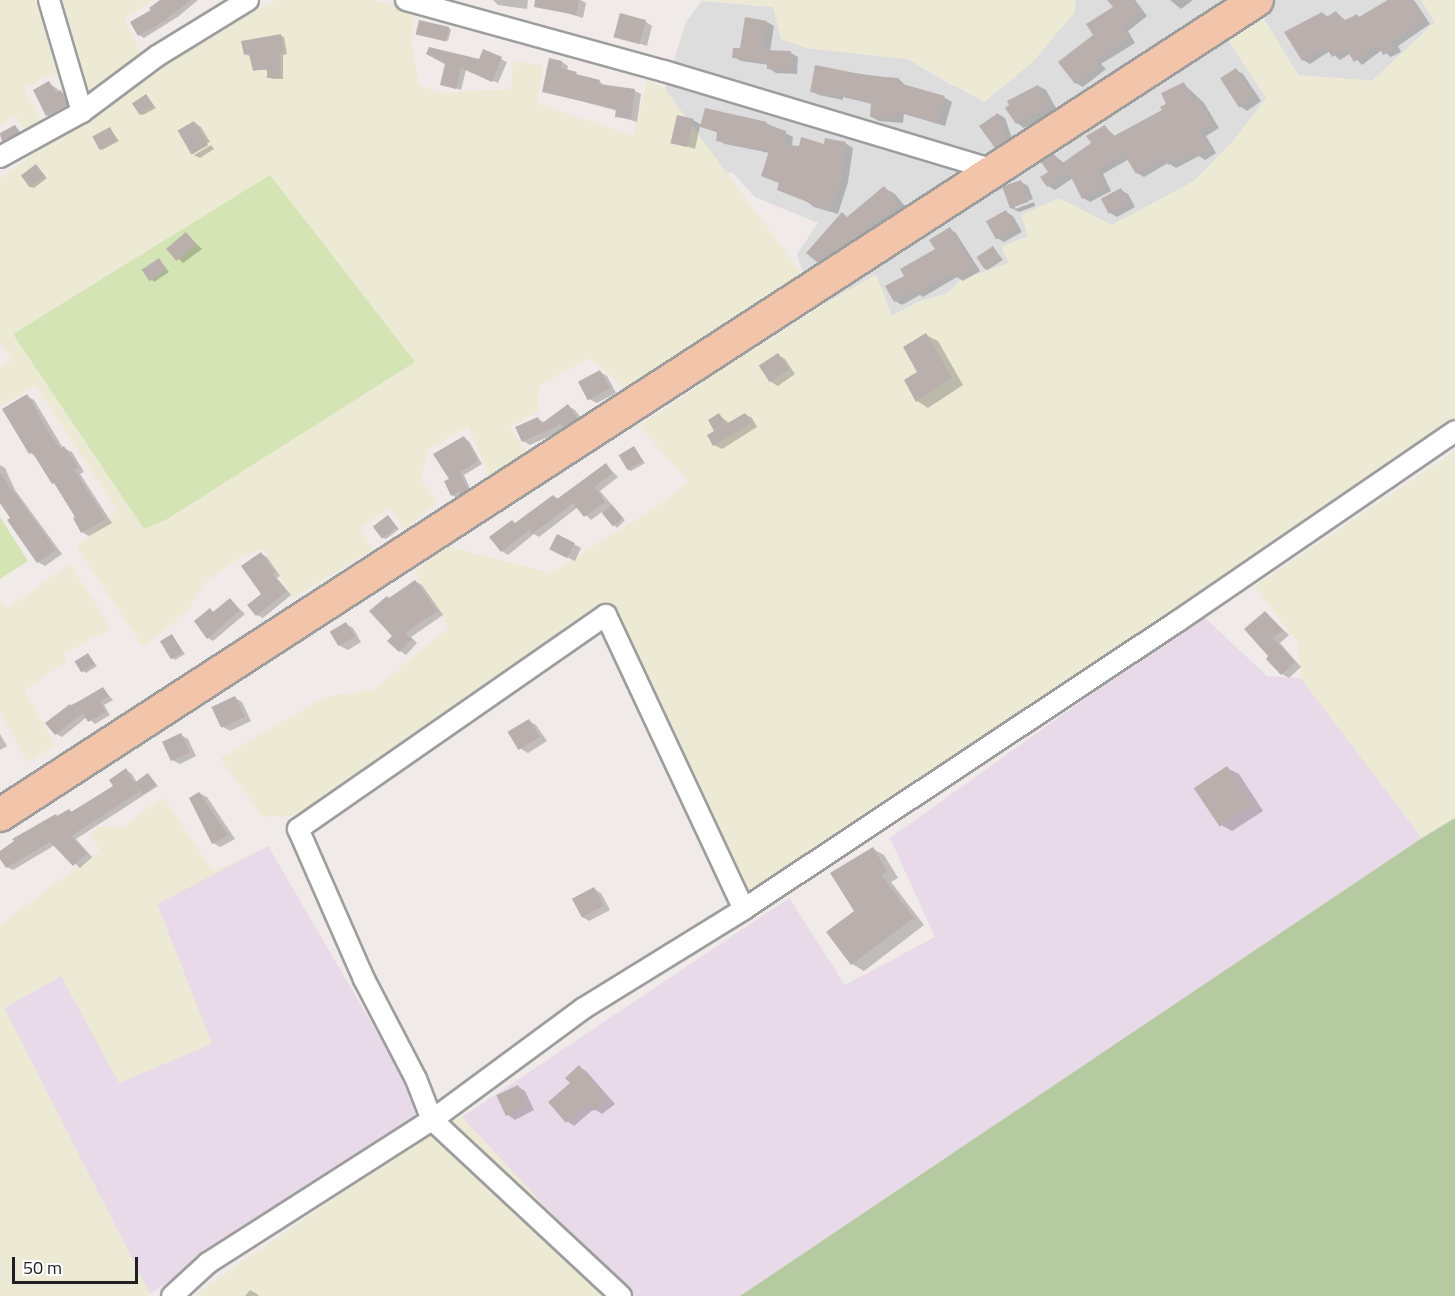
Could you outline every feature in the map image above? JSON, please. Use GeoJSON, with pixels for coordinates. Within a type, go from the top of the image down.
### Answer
{"type":"FeatureCollection","features":[{"type":"Feature","properties":{"kind":"main road"},"geometry":{"type":"LineString","coordinates":[[0,816],[1257,0]]}},
{"type":"Feature","properties":{"kind":"street"},"geometry":{"type":"LineString","coordinates":[[49,0],[82,112]]}},
{"type":"Feature","properties":{"kind":"street"},"geometry":{"type":"LineString","coordinates":[[0,157],[82,112],[157,56],[248,0]]}},
{"type":"Feature","properties":{"kind":"street"},"geometry":{"type":"LineString","coordinates":[[406,0],[653,68],[995,170]]}},
{"type":"Feature","properties":{"kind":"street"},"geometry":{"type":"LineString","coordinates":[[172,1296],[208,1263],[432,1120],[584,1008],[744,909],[1178,621],[1455,431]]}},
{"type":"Feature","properties":{"kind":"street"},"geometry":{"type":"LineString","coordinates":[[621,1296],[432,1120],[416,1079],[364,979],[298,829],[606,615],[744,909]]}},
{"type":"Feature","properties":{"kind":"shaded area"},"geometry":{"type":"Polygon","coordinates":[[[0,0],[153,0],[124,19],[142,54],[86,98],[74,103],[53,72],[24,89],[43,124],[27,134],[15,115],[0,126],[0,0]]]}},
{"type":"Feature","properties":{"kind":"shaded area"},"geometry":{"type":"Polygon","coordinates":[[[276,0],[372,0],[413,8],[412,46],[419,85],[439,93],[511,89],[513,61],[543,66],[537,104],[633,136],[648,78],[665,89],[804,277],[748,308],[624,388],[590,358],[540,385],[538,412],[509,427],[528,452],[489,475],[468,426],[428,450],[421,479],[438,502],[405,530],[389,507],[360,529],[373,550],[292,598],[264,549],[244,555],[205,582],[186,612],[143,647],[77,547],[118,511],[35,385],[0,407],[0,369],[12,360],[0,343],[0,178],[174,56],[276,0]],[[414,362],[144,529],[164,521],[414,362]]]}},
{"type":"Feature","properties":{"kind":"shaded area"},"geometry":{"type":"Polygon","coordinates":[[[694,0],[1076,0],[1074,13],[1032,63],[984,102],[908,59],[806,48],[781,39],[773,7],[694,0]]]}},
{"type":"Feature","properties":{"kind":"shaded area"},"geometry":{"type":"Polygon","coordinates":[[[1076,0],[1421,0],[1435,22],[1372,81],[1298,75],[1263,18],[1226,37],[1267,98],[1233,141],[1194,181],[1112,225],[1059,199],[1022,215],[1028,236],[1009,263],[959,281],[948,293],[918,302],[892,316],[876,275],[824,304],[804,277],[797,254],[818,223],[755,197],[733,173],[702,169],[656,146],[665,89],[686,22],[702,1],[773,7],[806,48],[908,59],[953,86],[1055,34],[1074,13],[1076,0]]]}},
{"type":"Feature","properties":{"kind":"shaded area"},"geometry":{"type":"Polygon","coordinates":[[[1421,0],[1455,0],[1455,420],[1107,661],[748,893],[702,789],[638,658],[607,607],[457,703],[298,815],[262,817],[220,758],[325,697],[375,689],[449,627],[415,573],[446,546],[551,573],[657,506],[689,482],[639,426],[694,389],[720,366],[763,344],[824,304],[876,275],[892,316],[918,302],[948,293],[959,281],[1009,263],[1001,247],[1028,236],[1021,215],[1059,198],[1112,225],[1194,181],[1233,141],[1266,98],[1226,37],[1263,17],[1298,75],[1372,81],[1435,22],[1421,0]]]}},
{"type":"Feature","properties":{"kind":"shaded area"},"geometry":{"type":"Polygon","coordinates":[[[1455,451],[1455,818],[1422,838],[1301,678],[1298,643],[1255,586],[1455,451]]]}},
{"type":"Feature","properties":{"kind":"shaded area"},"geometry":{"type":"Polygon","coordinates":[[[70,564],[111,628],[64,654],[67,661],[24,690],[55,744],[28,763],[0,712],[0,601],[7,609],[70,564]]]}},
{"type":"Feature","properties":{"kind":"shaded area"},"geometry":{"type":"Polygon","coordinates":[[[1202,615],[1267,676],[1301,678],[1422,838],[740,1296],[628,1296],[462,1117],[789,898],[845,985],[935,937],[890,838],[1202,615]]]}},
{"type":"Feature","properties":{"kind":"shaded area"},"geometry":{"type":"Polygon","coordinates":[[[163,797],[213,871],[268,846],[157,904],[212,1044],[119,1083],[61,976],[4,1008],[150,1294],[147,1296],[0,1296],[0,925],[100,850],[89,834],[100,826],[122,828],[163,797]]]}},
{"type":"Feature","properties":{"kind":"shaded area"},"geometry":{"type":"Polygon","coordinates":[[[268,846],[423,1111],[150,1294],[4,1008],[61,976],[212,1044],[157,904],[268,846]]]}},
{"type":"Feature","properties":{"kind":"shaded area"},"geometry":{"type":"Polygon","coordinates":[[[462,1117],[628,1296],[193,1296],[428,1133],[462,1117]]]}},
{"type":"Feature","properties":{"kind":"green space"},"geometry":{"type":"Polygon","coordinates":[[[270,175],[415,362],[164,521],[144,529],[13,334],[270,175]]]}},
{"type":"Feature","properties":{"kind":"green space"},"geometry":{"type":"Polygon","coordinates":[[[0,517],[28,561],[0,579],[0,517]]]}},
{"type":"Feature","properties":{"kind":"green space"},"geometry":{"type":"Polygon","coordinates":[[[1455,818],[1455,1296],[740,1296],[1422,838],[1455,818]]]}},
{"type":"Feature","properties":{"kind":"building"},"geometry":{"type":"Polygon","coordinates":[[[160,0],[191,0],[164,21],[138,36],[130,22],[151,10],[149,8],[160,0]]]}},
{"type":"Feature","properties":{"kind":"building"},"geometry":{"type":"Polygon","coordinates":[[[535,0],[579,0],[576,15],[534,7],[535,0]]]}},
{"type":"Feature","properties":{"kind":"building"},"geometry":{"type":"Polygon","coordinates":[[[1107,0],[1132,0],[1141,12],[1122,27],[1129,39],[1096,60],[1100,65],[1075,84],[1058,62],[1093,35],[1086,24],[1113,7],[1107,0]]]}},
{"type":"Feature","properties":{"kind":"building"},"geometry":{"type":"Polygon","coordinates":[[[1388,0],[1411,0],[1424,20],[1392,42],[1395,48],[1383,55],[1378,45],[1354,62],[1346,49],[1332,57],[1326,47],[1302,61],[1284,32],[1322,12],[1325,18],[1336,11],[1343,21],[1357,14],[1359,17],[1388,0]]]}},
{"type":"Feature","properties":{"kind":"building"},"geometry":{"type":"Polygon","coordinates":[[[620,13],[646,20],[640,44],[614,37],[620,13]]]}},
{"type":"Feature","properties":{"kind":"building"},"geometry":{"type":"Polygon","coordinates":[[[745,17],[767,21],[763,50],[791,51],[790,71],[767,69],[767,63],[732,58],[733,48],[740,48],[745,17]]]}},
{"type":"Feature","properties":{"kind":"building"},"geometry":{"type":"Polygon","coordinates":[[[419,20],[449,27],[446,42],[416,35],[419,20]]]}},
{"type":"Feature","properties":{"kind":"building"},"geometry":{"type":"Polygon","coordinates":[[[281,34],[284,53],[280,54],[280,78],[267,78],[267,69],[253,71],[249,54],[244,55],[241,41],[281,34]]]}},
{"type":"Feature","properties":{"kind":"building"},"geometry":{"type":"Polygon","coordinates":[[[429,47],[479,59],[483,49],[502,57],[492,82],[461,68],[456,89],[440,85],[445,64],[426,54],[429,47]]]}},
{"type":"Feature","properties":{"kind":"building"},"geometry":{"type":"Polygon","coordinates":[[[549,58],[562,61],[561,68],[600,80],[599,84],[635,89],[631,119],[615,117],[616,109],[542,92],[549,58]]]}},
{"type":"Feature","properties":{"kind":"building"},"geometry":{"type":"Polygon","coordinates":[[[815,65],[870,76],[899,78],[899,83],[945,96],[937,123],[897,111],[896,119],[870,117],[871,102],[836,94],[836,97],[810,92],[815,65]]]}},
{"type":"Feature","properties":{"kind":"building"},"geometry":{"type":"Polygon","coordinates":[[[1236,68],[1255,97],[1239,108],[1220,78],[1236,68]]]}},
{"type":"Feature","properties":{"kind":"building"},"geometry":{"type":"Polygon","coordinates":[[[49,81],[56,93],[61,90],[67,105],[46,116],[33,90],[49,81]]]}},
{"type":"Feature","properties":{"kind":"building"},"geometry":{"type":"Polygon","coordinates":[[[1184,82],[1193,100],[1197,98],[1213,124],[1200,132],[1211,149],[1197,157],[1194,152],[1168,165],[1165,158],[1136,174],[1124,154],[1097,170],[1106,187],[1082,199],[1069,173],[1047,187],[1040,177],[1048,172],[1041,162],[1054,154],[1061,164],[1091,143],[1086,136],[1105,125],[1112,137],[1162,110],[1160,107],[1166,104],[1161,93],[1184,82]]]}},
{"type":"Feature","properties":{"kind":"building"},"geometry":{"type":"Polygon","coordinates":[[[1038,85],[1050,106],[1016,124],[1005,108],[1009,105],[1007,101],[1038,85]]]}},
{"type":"Feature","properties":{"kind":"building"},"geometry":{"type":"Polygon","coordinates":[[[146,94],[154,106],[140,115],[132,104],[146,94]]]}},
{"type":"Feature","properties":{"kind":"building"},"geometry":{"type":"Polygon","coordinates":[[[705,108],[767,122],[766,124],[786,131],[785,145],[799,146],[801,137],[824,144],[825,138],[846,142],[841,178],[830,211],[777,190],[779,183],[761,176],[769,151],[716,141],[717,132],[700,127],[705,108]]]}},
{"type":"Feature","properties":{"kind":"building"},"geometry":{"type":"Polygon","coordinates":[[[998,113],[1007,139],[995,148],[979,126],[998,113]]]}},
{"type":"Feature","properties":{"kind":"building"},"geometry":{"type":"Polygon","coordinates":[[[677,115],[694,119],[687,147],[670,143],[677,115]]]}},
{"type":"Feature","properties":{"kind":"building"},"geometry":{"type":"Polygon","coordinates":[[[194,121],[208,145],[192,155],[178,130],[194,121]]]}},
{"type":"Feature","properties":{"kind":"building"},"geometry":{"type":"Polygon","coordinates":[[[15,125],[20,133],[2,142],[0,133],[15,125]]]}},
{"type":"Feature","properties":{"kind":"building"},"geometry":{"type":"Polygon","coordinates":[[[110,127],[117,140],[99,150],[92,136],[110,127]]]}},
{"type":"Feature","properties":{"kind":"building"},"geometry":{"type":"Polygon","coordinates":[[[36,164],[45,176],[30,187],[21,175],[36,164]]]}},
{"type":"Feature","properties":{"kind":"building"},"geometry":{"type":"Polygon","coordinates":[[[1021,180],[1029,202],[1010,208],[1002,187],[1021,180]]]}},
{"type":"Feature","properties":{"kind":"building"},"geometry":{"type":"Polygon","coordinates":[[[884,186],[899,204],[878,221],[875,217],[857,238],[818,263],[806,253],[842,212],[847,217],[884,186]]]}},
{"type":"Feature","properties":{"kind":"building"},"geometry":{"type":"Polygon","coordinates":[[[1121,188],[1129,203],[1109,214],[1101,199],[1121,188]]]}},
{"type":"Feature","properties":{"kind":"building"},"geometry":{"type":"Polygon","coordinates":[[[1006,210],[1016,228],[996,240],[986,221],[1006,210]]]}},
{"type":"Feature","properties":{"kind":"building"},"geometry":{"type":"Polygon","coordinates":[[[950,227],[974,267],[955,278],[952,273],[915,294],[914,291],[894,302],[885,286],[904,276],[900,269],[935,249],[929,240],[950,227]]]}},
{"type":"Feature","properties":{"kind":"building"},"geometry":{"type":"Polygon","coordinates":[[[186,232],[196,244],[176,261],[166,249],[186,232]]]}},
{"type":"Feature","properties":{"kind":"building"},"geometry":{"type":"Polygon","coordinates":[[[993,246],[1001,258],[984,269],[976,257],[993,246]]]}},
{"type":"Feature","properties":{"kind":"building"},"geometry":{"type":"Polygon","coordinates":[[[159,258],[167,270],[149,281],[142,270],[159,258]]]}},
{"type":"Feature","properties":{"kind":"building"},"geometry":{"type":"Polygon","coordinates":[[[926,333],[952,378],[916,402],[904,380],[917,372],[903,347],[926,333]]]}},
{"type":"Feature","properties":{"kind":"building"},"geometry":{"type":"Polygon","coordinates":[[[778,353],[789,370],[770,382],[759,366],[778,353]]]}},
{"type":"Feature","properties":{"kind":"building"},"geometry":{"type":"Polygon","coordinates":[[[600,370],[610,389],[588,400],[578,382],[600,370]]]}},
{"type":"Feature","properties":{"kind":"building"},"geometry":{"type":"Polygon","coordinates":[[[27,394],[60,449],[64,446],[78,467],[74,470],[106,519],[81,533],[73,518],[75,517],[54,483],[52,484],[32,452],[29,454],[2,409],[27,394]]]}},
{"type":"Feature","properties":{"kind":"building"},"geometry":{"type":"Polygon","coordinates":[[[568,404],[578,419],[564,428],[561,424],[522,442],[515,427],[538,417],[541,424],[568,404]]]}},
{"type":"Feature","properties":{"kind":"building"},"geometry":{"type":"Polygon","coordinates":[[[719,413],[726,424],[745,413],[751,423],[713,446],[707,435],[714,431],[708,420],[719,413]]]}},
{"type":"Feature","properties":{"kind":"building"},"geometry":{"type":"Polygon","coordinates":[[[464,436],[478,461],[460,472],[468,490],[460,495],[458,492],[451,496],[444,481],[449,479],[433,454],[464,436]]]}},
{"type":"Feature","properties":{"kind":"building"},"geometry":{"type":"Polygon","coordinates":[[[634,446],[643,461],[627,470],[619,455],[634,446]]]}},
{"type":"Feature","properties":{"kind":"building"},"geometry":{"type":"Polygon","coordinates":[[[606,463],[613,473],[594,487],[605,502],[584,517],[573,503],[532,534],[529,530],[501,552],[489,537],[512,520],[515,523],[553,495],[557,499],[606,463]]]}},
{"type":"Feature","properties":{"kind":"building"},"geometry":{"type":"Polygon","coordinates":[[[0,473],[56,550],[37,563],[7,520],[10,518],[0,503],[0,473]]]}},
{"type":"Feature","properties":{"kind":"building"},"geometry":{"type":"Polygon","coordinates":[[[612,505],[623,518],[613,526],[602,513],[612,505]]]}},
{"type":"Feature","properties":{"kind":"building"},"geometry":{"type":"Polygon","coordinates":[[[388,515],[397,527],[382,538],[373,526],[388,515]]]}},
{"type":"Feature","properties":{"kind":"building"},"geometry":{"type":"Polygon","coordinates":[[[557,534],[575,543],[567,558],[549,549],[557,534]]]}},
{"type":"Feature","properties":{"kind":"building"},"geometry":{"type":"Polygon","coordinates":[[[261,552],[275,572],[272,574],[287,591],[256,616],[247,605],[261,594],[241,566],[261,552]]]}},
{"type":"Feature","properties":{"kind":"building"},"geometry":{"type":"Polygon","coordinates":[[[415,580],[437,611],[405,633],[412,639],[399,652],[387,641],[392,636],[369,611],[387,596],[389,598],[415,580]]]}},
{"type":"Feature","properties":{"kind":"building"},"geometry":{"type":"Polygon","coordinates":[[[230,598],[240,610],[207,639],[194,621],[210,608],[213,612],[230,598]]]}},
{"type":"Feature","properties":{"kind":"building"},"geometry":{"type":"Polygon","coordinates":[[[1265,611],[1283,630],[1273,638],[1295,662],[1281,675],[1244,629],[1265,611]]]}},
{"type":"Feature","properties":{"kind":"building"},"geometry":{"type":"Polygon","coordinates":[[[346,622],[355,637],[338,646],[330,632],[346,622]]]}},
{"type":"Feature","properties":{"kind":"building"},"geometry":{"type":"Polygon","coordinates":[[[172,634],[183,652],[171,659],[160,641],[172,634]]]}},
{"type":"Feature","properties":{"kind":"building"},"geometry":{"type":"Polygon","coordinates":[[[88,653],[95,664],[81,673],[74,661],[88,653]]]}},
{"type":"Feature","properties":{"kind":"building"},"geometry":{"type":"Polygon","coordinates":[[[103,687],[109,696],[100,702],[106,712],[88,722],[83,713],[55,735],[45,723],[70,704],[71,706],[103,687]]]}},
{"type":"Feature","properties":{"kind":"building"},"geometry":{"type":"Polygon","coordinates":[[[235,696],[245,717],[221,728],[211,707],[235,696]]]}},
{"type":"Feature","properties":{"kind":"building"},"geometry":{"type":"Polygon","coordinates":[[[529,719],[540,737],[518,750],[508,732],[529,719]]]}},
{"type":"Feature","properties":{"kind":"building"},"geometry":{"type":"Polygon","coordinates":[[[181,733],[190,752],[171,761],[162,742],[181,733]]]}},
{"type":"Feature","properties":{"kind":"building"},"geometry":{"type":"Polygon","coordinates":[[[1227,766],[1253,804],[1220,827],[1194,788],[1227,766]]]}},
{"type":"Feature","properties":{"kind":"building"},"geometry":{"type":"Polygon","coordinates":[[[126,768],[139,792],[71,836],[87,853],[73,866],[50,842],[6,868],[0,859],[0,851],[14,841],[12,839],[56,814],[57,816],[69,809],[71,812],[113,786],[109,780],[126,768]]]}},
{"type":"Feature","properties":{"kind":"building"},"geometry":{"type":"Polygon","coordinates":[[[148,773],[156,784],[142,794],[134,783],[148,773]]]}},
{"type":"Feature","properties":{"kind":"building"},"geometry":{"type":"Polygon","coordinates":[[[199,792],[228,835],[212,844],[189,798],[199,792]]]}},
{"type":"Feature","properties":{"kind":"building"},"geometry":{"type":"Polygon","coordinates":[[[873,847],[887,871],[881,875],[914,918],[851,965],[826,932],[854,911],[830,873],[873,847]]]}},
{"type":"Feature","properties":{"kind":"building"},"geometry":{"type":"Polygon","coordinates":[[[594,887],[604,906],[582,917],[572,899],[594,887]]]}},
{"type":"Feature","properties":{"kind":"building"},"geometry":{"type":"Polygon","coordinates":[[[579,1065],[608,1099],[594,1111],[588,1104],[566,1123],[548,1102],[570,1083],[565,1078],[579,1065]]]}},
{"type":"Feature","properties":{"kind":"building"},"geometry":{"type":"Polygon","coordinates":[[[518,1085],[528,1106],[506,1116],[496,1095],[518,1085]]]}}]}
